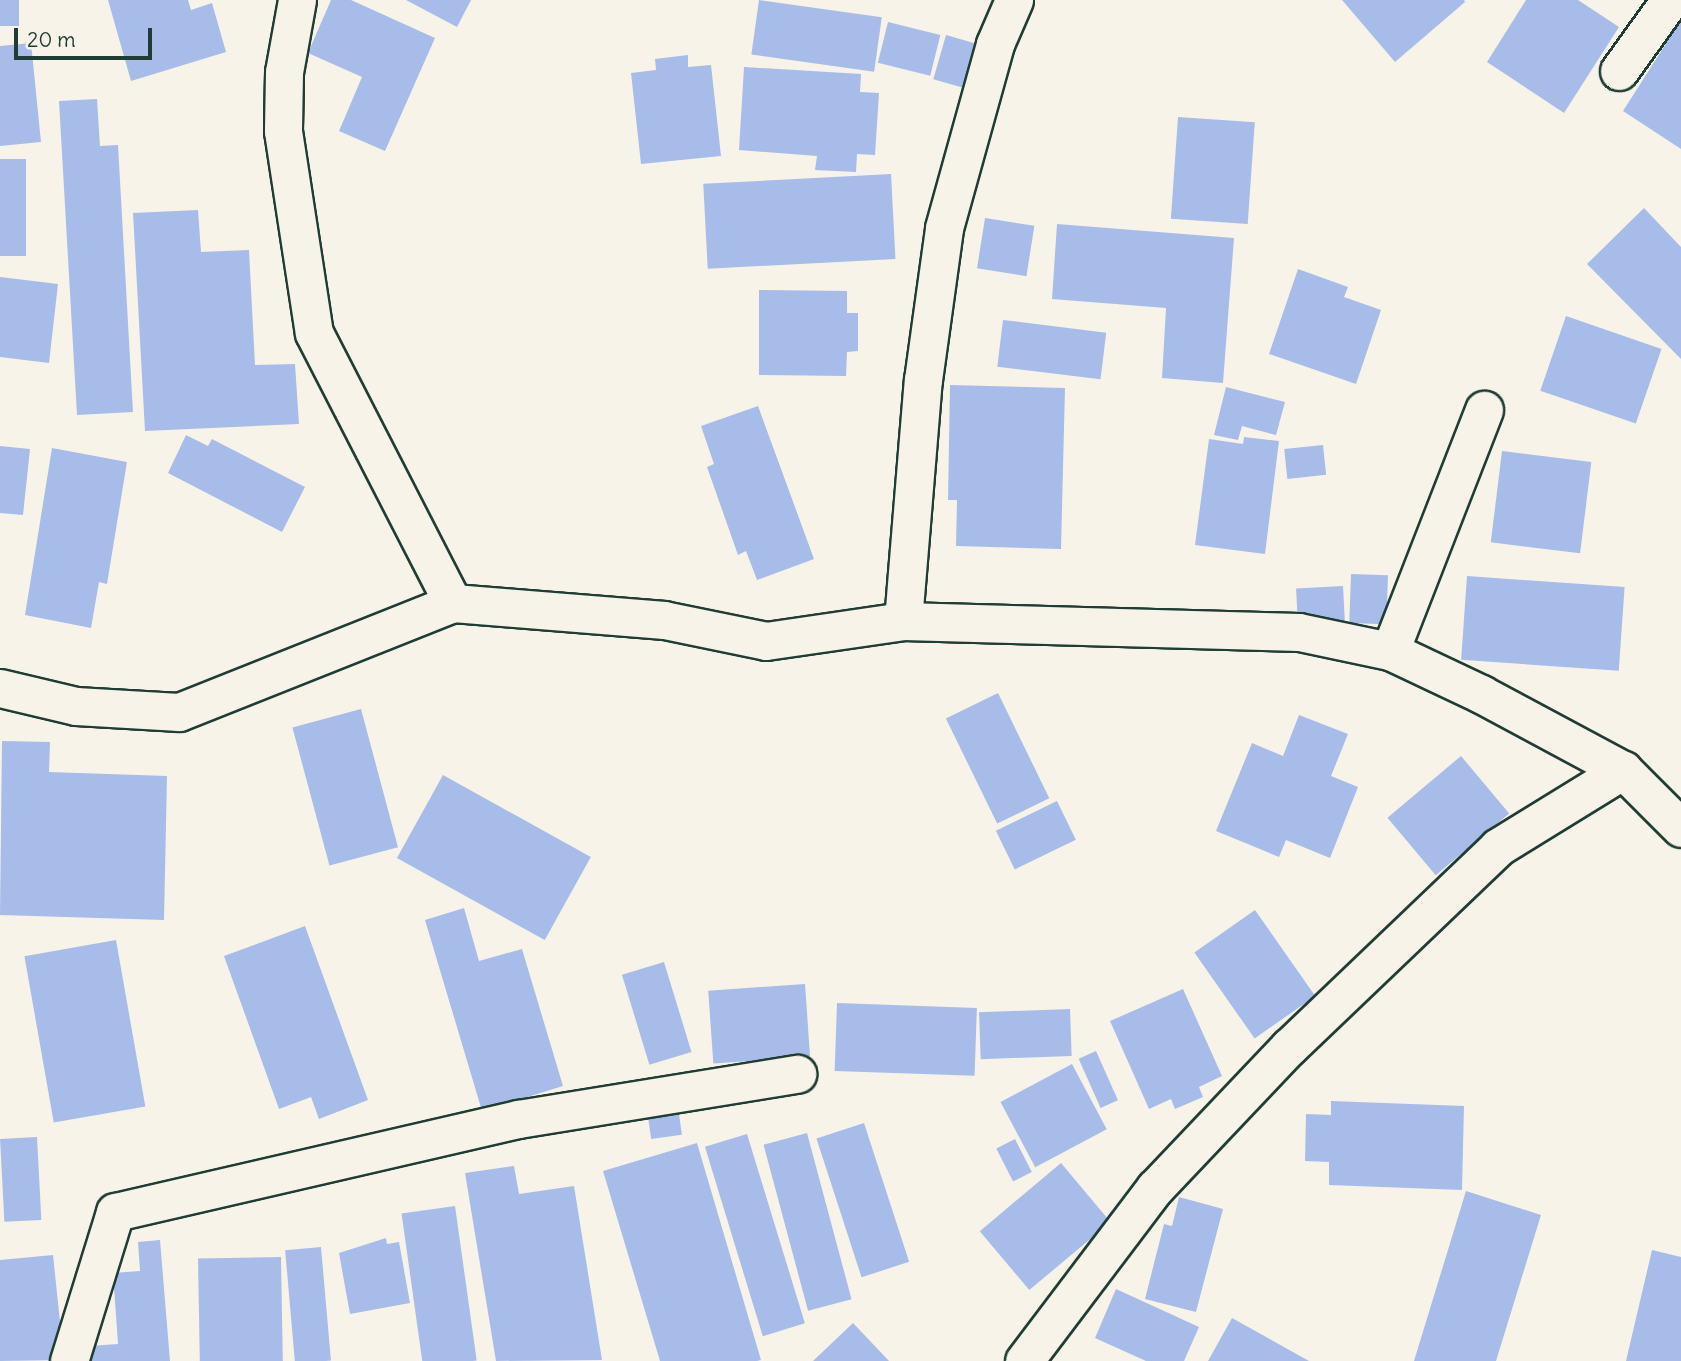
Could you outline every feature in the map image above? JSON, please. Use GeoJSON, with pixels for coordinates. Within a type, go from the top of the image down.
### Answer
{"type":"FeatureCollection","features":[{"type":"Feature","properties":{"kind":"street"},"geometry":{"type":"LineString","coordinates":[[298,0],[284,72],[283,131],[314,334],[453,603]]}},
{"type":"Feature","properties":{"kind":"street"},"geometry":{"type":"LineString","coordinates":[[903,621],[923,380],[944,228],[995,44],[1014,0]]}},
{"type":"Feature","properties":{"kind":"street"},"geometry":{"type":"LineString","coordinates":[[1619,71],[1670,0]]}},
{"type":"Feature","properties":{"kind":"street"},"geometry":{"type":"LineString","coordinates":[[1390,651],[1484,410]]}},
{"type":"Feature","properties":{"kind":"street"},"geometry":{"type":"LineString","coordinates":[[0,688],[76,706],[179,712],[453,603],[664,620],[766,641],[903,621],[1299,632],[1390,651],[1623,769],[1681,828]]}},
{"type":"Feature","properties":{"kind":"street"},"geometry":{"type":"LineString","coordinates":[[1024,1361],[1155,1188],[1289,1047],[1498,847],[1623,769]]}},
{"type":"Feature","properties":{"kind":"street"},"geometry":{"type":"LineString","coordinates":[[69,1361],[115,1212],[518,1119],[797,1074]]}},
{"type":"Feature","properties":{"kind":"building"},"geometry":{"type":"Polygon","coordinates":[[[0,0],[19,0],[19,26],[0,26],[0,0]]]}},
{"type":"Feature","properties":{"kind":"building"},"geometry":{"type":"Polygon","coordinates":[[[108,0],[188,0],[191,10],[212,3],[226,52],[131,81],[108,0]]]}},
{"type":"Feature","properties":{"kind":"building"},"geometry":{"type":"Polygon","coordinates":[[[331,0],[351,0],[435,38],[385,151],[339,131],[362,77],[308,53],[331,0]]]}},
{"type":"Feature","properties":{"kind":"building"},"geometry":{"type":"Polygon","coordinates":[[[406,0],[471,0],[457,27],[406,0]]]}},
{"type":"Feature","properties":{"kind":"building"},"geometry":{"type":"Polygon","coordinates":[[[759,0],[882,17],[874,72],[751,54],[759,0]]]}},
{"type":"Feature","properties":{"kind":"building"},"geometry":{"type":"Polygon","coordinates":[[[1342,0],[1464,0],[1465,2],[1395,62],[1342,0]]]}},
{"type":"Feature","properties":{"kind":"building"},"geometry":{"type":"Polygon","coordinates":[[[1526,0],[1578,0],[1619,27],[1564,113],[1487,62],[1526,0]]]}},
{"type":"Feature","properties":{"kind":"building"},"geometry":{"type":"Polygon","coordinates":[[[1681,20],[1681,149],[1623,111],[1681,20]]]}},
{"type":"Feature","properties":{"kind":"building"},"geometry":{"type":"Polygon","coordinates":[[[888,22],[940,35],[930,76],[878,63],[888,22]]]}},
{"type":"Feature","properties":{"kind":"building"},"geometry":{"type":"Polygon","coordinates":[[[946,35],[989,47],[977,92],[933,79],[946,35]]]}},
{"type":"Feature","properties":{"kind":"building"},"geometry":{"type":"Polygon","coordinates":[[[31,43],[41,142],[0,146],[0,46],[31,43]]]}},
{"type":"Feature","properties":{"kind":"building"},"geometry":{"type":"Polygon","coordinates":[[[688,55],[688,67],[711,65],[721,156],[641,164],[631,73],[656,70],[655,59],[688,55]]]}},
{"type":"Feature","properties":{"kind":"building"},"geometry":{"type":"Polygon","coordinates":[[[744,67],[861,74],[860,92],[879,93],[875,155],[857,154],[856,172],[815,170],[817,156],[739,150],[744,67]]]}},
{"type":"Feature","properties":{"kind":"building"},"geometry":{"type":"Polygon","coordinates":[[[97,99],[100,146],[118,145],[133,412],[77,415],[59,101],[97,99]]]}},
{"type":"Feature","properties":{"kind":"building"},"geometry":{"type":"Polygon","coordinates":[[[1178,117],[1255,122],[1248,224],[1171,219],[1178,117]]]}},
{"type":"Feature","properties":{"kind":"building"},"geometry":{"type":"Polygon","coordinates":[[[0,159],[26,159],[26,256],[0,256],[0,159]]]}},
{"type":"Feature","properties":{"kind":"building"},"geometry":{"type":"Polygon","coordinates":[[[891,174],[895,259],[708,269],[703,184],[891,174]]]}},
{"type":"Feature","properties":{"kind":"building"},"geometry":{"type":"Polygon","coordinates":[[[1644,208],[1681,247],[1681,359],[1587,264],[1644,208]]]}},
{"type":"Feature","properties":{"kind":"building"},"geometry":{"type":"Polygon","coordinates":[[[198,210],[201,252],[249,250],[255,365],[295,364],[299,424],[145,431],[133,213],[198,210]]]}},
{"type":"Feature","properties":{"kind":"building"},"geometry":{"type":"Polygon","coordinates":[[[985,218],[1034,226],[1026,276],[977,268],[985,218]]]}},
{"type":"Feature","properties":{"kind":"building"},"geometry":{"type":"Polygon","coordinates":[[[1057,224],[1234,238],[1223,383],[1162,378],[1166,308],[1052,299],[1057,224]]]}},
{"type":"Feature","properties":{"kind":"building"},"geometry":{"type":"Polygon","coordinates":[[[1298,269],[1348,287],[1344,297],[1381,310],[1356,384],[1269,354],[1298,269]]]}},
{"type":"Feature","properties":{"kind":"building"},"geometry":{"type":"Polygon","coordinates":[[[0,277],[58,284],[49,363],[0,357],[0,277]]]}},
{"type":"Feature","properties":{"kind":"building"},"geometry":{"type":"Polygon","coordinates":[[[759,290],[847,291],[847,313],[858,313],[858,351],[847,352],[846,376],[759,375],[759,290]]]}},
{"type":"Feature","properties":{"kind":"building"},"geometry":{"type":"Polygon","coordinates":[[[1566,316],[1661,349],[1636,424],[1540,391],[1566,316]]]}},
{"type":"Feature","properties":{"kind":"building"},"geometry":{"type":"Polygon","coordinates":[[[1003,320],[1106,333],[1100,379],[997,367],[1003,320]]]}},
{"type":"Feature","properties":{"kind":"building"},"geometry":{"type":"Polygon","coordinates":[[[950,385],[1065,388],[1061,549],[956,546],[957,500],[948,500],[950,385]]]}},
{"type":"Feature","properties":{"kind":"building"},"geometry":{"type":"Polygon","coordinates":[[[1226,387],[1285,402],[1276,435],[1242,426],[1238,440],[1214,435],[1226,387]]]}},
{"type":"Feature","properties":{"kind":"building"},"geometry":{"type":"Polygon","coordinates":[[[758,406],[814,559],[757,580],[746,551],[738,555],[707,467],[714,464],[701,426],[758,406]]]}},
{"type":"Feature","properties":{"kind":"building"},"geometry":{"type":"Polygon","coordinates":[[[186,435],[208,446],[212,439],[305,487],[282,532],[168,473],[186,435]]]}},
{"type":"Feature","properties":{"kind":"building"},"geometry":{"type":"Polygon","coordinates":[[[1244,437],[1279,441],[1265,554],[1195,545],[1209,439],[1243,444],[1244,437]]]}},
{"type":"Feature","properties":{"kind":"building"},"geometry":{"type":"Polygon","coordinates":[[[1323,445],[1326,475],[1287,479],[1284,449],[1323,445]]]}},
{"type":"Feature","properties":{"kind":"building"},"geometry":{"type":"Polygon","coordinates":[[[0,446],[30,449],[23,515],[0,513],[0,446]]]}},
{"type":"Feature","properties":{"kind":"building"},"geometry":{"type":"Polygon","coordinates":[[[52,448],[127,462],[107,584],[99,582],[91,628],[25,615],[52,448]]]}},
{"type":"Feature","properties":{"kind":"building"},"geometry":{"type":"Polygon","coordinates":[[[1502,451],[1591,462],[1580,553],[1491,542],[1502,451]]]}},
{"type":"Feature","properties":{"kind":"building"},"geometry":{"type":"Polygon","coordinates":[[[1351,574],[1388,575],[1386,624],[1349,623],[1351,574]]]}},
{"type":"Feature","properties":{"kind":"building"},"geometry":{"type":"Polygon","coordinates":[[[1467,576],[1625,587],[1619,671],[1461,660],[1467,576]]]}},
{"type":"Feature","properties":{"kind":"building"},"geometry":{"type":"Polygon","coordinates":[[[1343,586],[1345,621],[1298,623],[1296,588],[1343,586]]]}},
{"type":"Feature","properties":{"kind":"building"},"geometry":{"type":"Polygon","coordinates":[[[998,693],[1049,798],[997,824],[946,718],[998,693]]]}},
{"type":"Feature","properties":{"kind":"building"},"geometry":{"type":"Polygon","coordinates":[[[361,709],[398,847],[329,866],[292,727],[361,709]]]}},
{"type":"Feature","properties":{"kind":"building"},"geometry":{"type":"Polygon","coordinates":[[[1299,715],[1348,734],[1331,776],[1358,787],[1330,858],[1286,840],[1279,857],[1216,831],[1252,743],[1283,756],[1299,715]]]}},
{"type":"Feature","properties":{"kind":"building"},"geometry":{"type":"Polygon","coordinates":[[[2,741],[50,742],[49,772],[167,776],[164,920],[0,915],[2,741]]]}},
{"type":"Feature","properties":{"kind":"building"},"geometry":{"type":"Polygon","coordinates":[[[1461,756],[1509,813],[1436,875],[1387,818],[1461,756]]]}},
{"type":"Feature","properties":{"kind":"building"},"geometry":{"type":"Polygon","coordinates":[[[443,775],[591,857],[545,940],[397,858],[443,775]]]}},
{"type":"Feature","properties":{"kind":"building"},"geometry":{"type":"Polygon","coordinates":[[[1057,801],[1076,840],[1015,869],[996,831],[1057,801]]]}},
{"type":"Feature","properties":{"kind":"building"},"geometry":{"type":"Polygon","coordinates":[[[464,908],[479,961],[522,949],[563,1086],[482,1111],[425,920],[464,908]]]}},
{"type":"Feature","properties":{"kind":"building"},"geometry":{"type":"Polygon","coordinates":[[[1255,910],[1315,996],[1255,1038],[1194,952],[1255,910]]]}},
{"type":"Feature","properties":{"kind":"building"},"geometry":{"type":"Polygon","coordinates":[[[305,926],[368,1100],[319,1119],[311,1097],[279,1109],[224,956],[305,926]]]}},
{"type":"Feature","properties":{"kind":"building"},"geometry":{"type":"Polygon","coordinates":[[[116,940],[145,1106],[54,1123],[24,956],[116,940]]]}},
{"type":"Feature","properties":{"kind":"building"},"geometry":{"type":"Polygon","coordinates":[[[664,962],[691,1052],[649,1065],[622,975],[664,962]]]}},
{"type":"Feature","properties":{"kind":"building"},"geometry":{"type":"Polygon","coordinates":[[[805,984],[810,1057],[713,1064],[708,991],[805,984]]]}},
{"type":"Feature","properties":{"kind":"building"},"geometry":{"type":"Polygon","coordinates":[[[1183,989],[1222,1076],[1199,1087],[1203,1097],[1175,1109],[1171,1099],[1149,1109],[1110,1021],[1183,989]]]}},
{"type":"Feature","properties":{"kind":"building"},"geometry":{"type":"Polygon","coordinates":[[[837,1003],[977,1008],[975,1076],[835,1071],[837,1003]]]}},
{"type":"Feature","properties":{"kind":"building"},"geometry":{"type":"Polygon","coordinates":[[[1070,1009],[1072,1056],[981,1059],[979,1012],[1070,1009]]]}},
{"type":"Feature","properties":{"kind":"building"},"geometry":{"type":"Polygon","coordinates":[[[1096,1051],[1118,1100],[1101,1108],[1079,1059],[1096,1051]]]}},
{"type":"Feature","properties":{"kind":"building"},"geometry":{"type":"Polygon","coordinates":[[[1072,1064],[1107,1129],[1035,1167],[1000,1102],[1072,1064]]]}},
{"type":"Feature","properties":{"kind":"building"},"geometry":{"type":"Polygon","coordinates":[[[1331,1101],[1464,1106],[1462,1190],[1329,1185],[1329,1162],[1305,1161],[1306,1114],[1331,1115],[1331,1101]]]}},
{"type":"Feature","properties":{"kind":"building"},"geometry":{"type":"Polygon","coordinates":[[[678,1107],[682,1135],[651,1139],[647,1111],[678,1107]]]}},
{"type":"Feature","properties":{"kind":"building"},"geometry":{"type":"Polygon","coordinates":[[[864,1123],[909,1262],[862,1277],[816,1138],[864,1123]]]}},
{"type":"Feature","properties":{"kind":"building"},"geometry":{"type":"Polygon","coordinates":[[[807,1133],[852,1299],[808,1311],[764,1145],[807,1133]]]}},
{"type":"Feature","properties":{"kind":"building"},"geometry":{"type":"Polygon","coordinates":[[[747,1134],[805,1323],[763,1336],[705,1147],[747,1134]]]}},
{"type":"Feature","properties":{"kind":"building"},"geometry":{"type":"Polygon","coordinates":[[[37,1137],[41,1220],[4,1222],[0,1139],[37,1137]]]}},
{"type":"Feature","properties":{"kind":"building"},"geometry":{"type":"Polygon","coordinates":[[[1015,1139],[1032,1172],[1013,1182],[996,1149],[1015,1139]]]}},
{"type":"Feature","properties":{"kind":"building"},"geometry":{"type":"Polygon","coordinates":[[[697,1143],[761,1360],[660,1361],[603,1171],[697,1143]]]}},
{"type":"Feature","properties":{"kind":"building"},"geometry":{"type":"Polygon","coordinates":[[[1061,1163],[1110,1222],[1029,1290],[980,1231],[1061,1163]]]}},
{"type":"Feature","properties":{"kind":"building"},"geometry":{"type":"Polygon","coordinates":[[[514,1166],[519,1194],[574,1186],[602,1360],[496,1361],[465,1173],[514,1166]]]}},
{"type":"Feature","properties":{"kind":"building"},"geometry":{"type":"Polygon","coordinates":[[[1466,1191],[1541,1215],[1496,1361],[1414,1361],[1466,1191]]]}},
{"type":"Feature","properties":{"kind":"building"},"geometry":{"type":"Polygon","coordinates":[[[1179,1197],[1223,1209],[1196,1312],[1145,1299],[1164,1224],[1172,1226],[1179,1197]]]}},
{"type":"Feature","properties":{"kind":"building"},"geometry":{"type":"Polygon","coordinates":[[[455,1206],[477,1360],[422,1361],[402,1214],[455,1206]]]}},
{"type":"Feature","properties":{"kind":"building"},"geometry":{"type":"Polygon","coordinates":[[[386,1238],[387,1244],[399,1242],[410,1303],[350,1314],[339,1253],[386,1238]]]}},
{"type":"Feature","properties":{"kind":"building"},"geometry":{"type":"Polygon","coordinates":[[[160,1240],[170,1361],[91,1361],[89,1346],[118,1344],[113,1273],[140,1271],[138,1242],[160,1240]]]}},
{"type":"Feature","properties":{"kind":"building"},"geometry":{"type":"Polygon","coordinates":[[[321,1247],[331,1361],[295,1361],[285,1250],[321,1247]]]}},
{"type":"Feature","properties":{"kind":"building"},"geometry":{"type":"Polygon","coordinates":[[[1652,1250],[1681,1257],[1681,1361],[1626,1361],[1652,1250]]]}},
{"type":"Feature","properties":{"kind":"building"},"geometry":{"type":"Polygon","coordinates":[[[53,1255],[64,1360],[0,1361],[0,1260],[53,1255]]]}},
{"type":"Feature","properties":{"kind":"building"},"geometry":{"type":"Polygon","coordinates":[[[281,1257],[283,1361],[200,1361],[198,1258],[281,1257]]]}},
{"type":"Feature","properties":{"kind":"building"},"geometry":{"type":"Polygon","coordinates":[[[1116,1289],[1199,1327],[1184,1361],[1146,1361],[1095,1338],[1116,1289]]]}},
{"type":"Feature","properties":{"kind":"building"},"geometry":{"type":"Polygon","coordinates":[[[1232,1318],[1309,1361],[1208,1361],[1232,1318]]]}},
{"type":"Feature","properties":{"kind":"building"},"geometry":{"type":"Polygon","coordinates":[[[853,1323],[889,1361],[813,1361],[853,1323]]]}}]}
